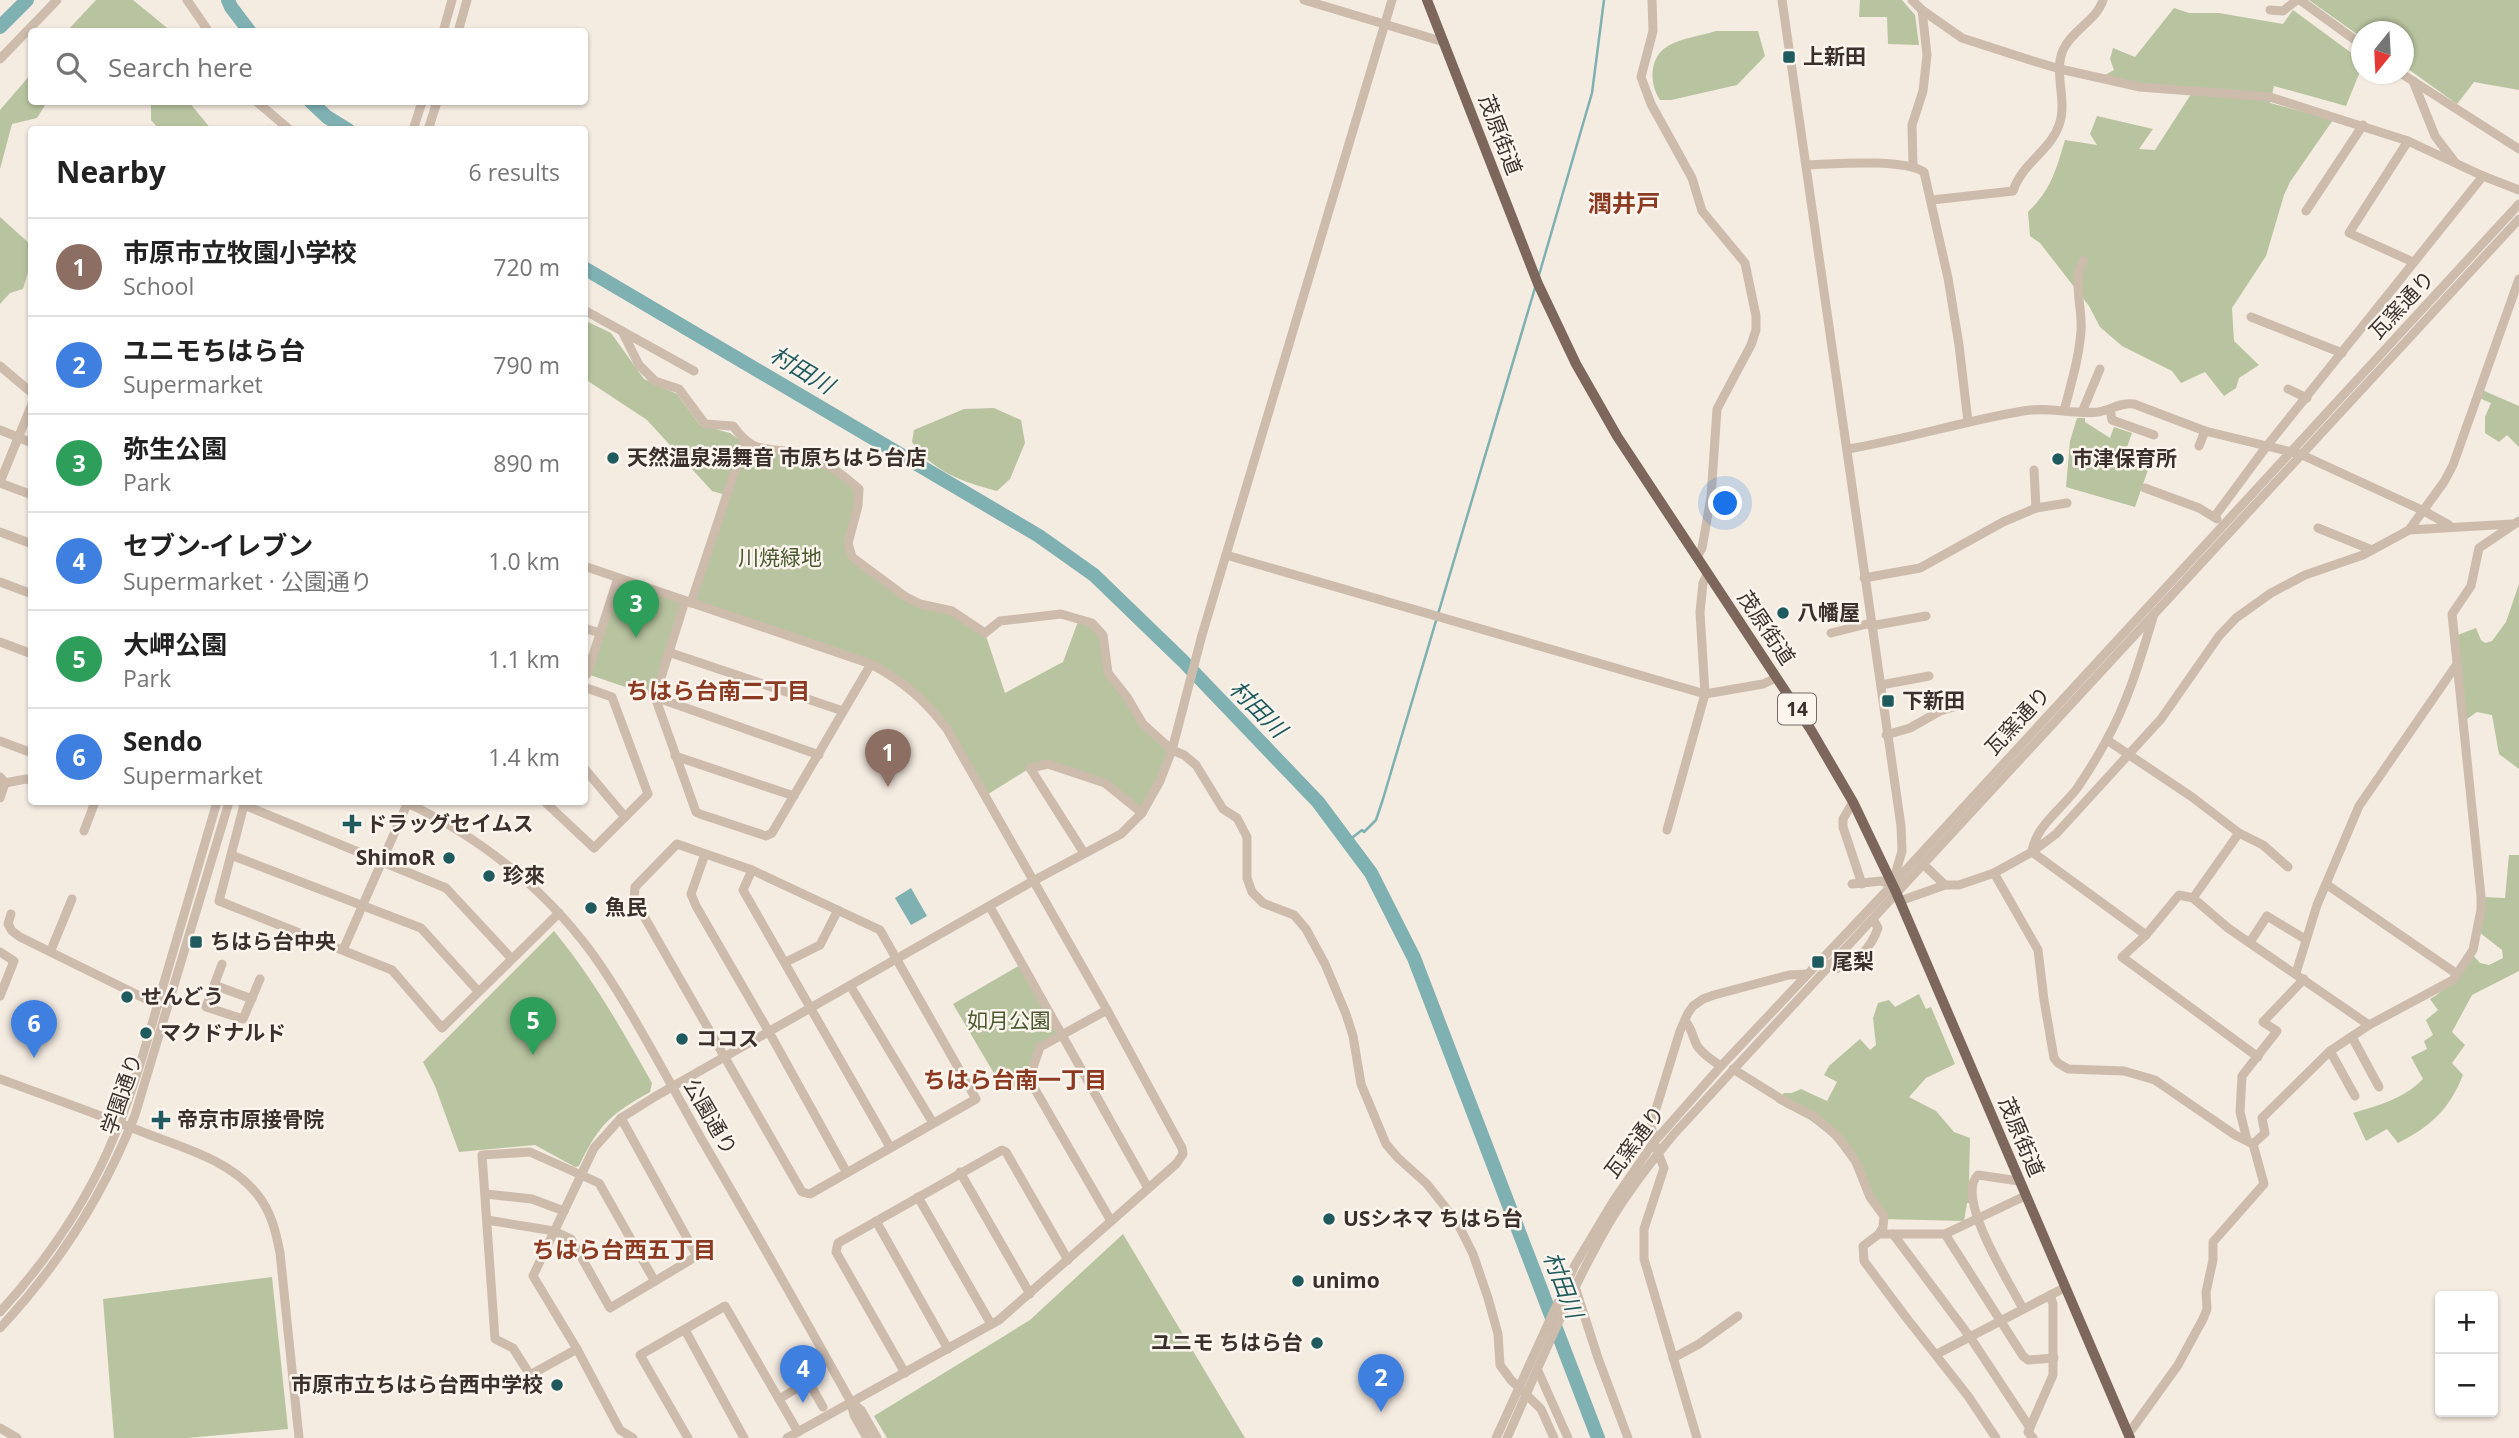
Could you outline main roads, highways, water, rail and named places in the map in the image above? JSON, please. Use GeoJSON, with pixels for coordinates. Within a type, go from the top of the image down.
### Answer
{"type":"FeatureCollection","features":[{"type":"Feature","properties":{"kind":"main road","name":"茂原街道"},"geometry":{"type":"LineString","coordinates":[[1427,0],[1538,284],[1576,365],[1617,436],[1811,730],[1853,802],[1896,893],[2128,1434]]}},
{"type":"Feature","properties":{"kind":"water"},"geometry":{"type":"Polygon","coordinates":[[[911,888],[927,916],[911,925],[895,898],[911,888]]]}},
{"type":"Feature","properties":{"kind":"waterway","name":"村田川"},"geometry":{"type":"LineString","coordinates":[[0,27],[27,0]]}},
{"type":"Feature","properties":{"kind":"waterway","name":"村田川"},"geometry":{"type":"LineString","coordinates":[[228,0],[247,28]]}},
{"type":"Feature","properties":{"kind":"waterway"},"geometry":{"type":"LineString","coordinates":[[1539,275],[1592,93],[1604,0]]}},
{"type":"Feature","properties":{"kind":"waterway","name":"村田川"},"geometry":{"type":"LineString","coordinates":[[314,105],[342,126]]}},
{"type":"Feature","properties":{"kind":"waterway","name":"村田川"},"geometry":{"type":"LineString","coordinates":[[588,270],[1039,536],[1094,575],[1183,661],[1318,802],[1371,873],[1414,958],[1598,1438]]}},
{"type":"Feature","properties":{"kind":"waterway"},"geometry":{"type":"LineString","coordinates":[[1348,841],[1362,830],[1364,832],[1376,820],[1535,288]]}},
{"type":"Feature","properties":{"kind":"place","name":"上新田"},"geometry":{"type":"Point","coordinates":[1789,57]}},
{"type":"Feature","properties":{"kind":"place","name":"天然温泉湯舞音 市原ちはら台店"},"geometry":{"type":"Point","coordinates":[613,458]}},
{"type":"Feature","properties":{"kind":"place","name":"市津保育所"},"geometry":{"type":"Point","coordinates":[2058,459]}},
{"type":"Feature","properties":{"kind":"place","name":"八幡屋"},"geometry":{"type":"Point","coordinates":[1783,613]}},
{"type":"Feature","properties":{"kind":"place","name":"弥生公園"},"geometry":{"type":"Point","coordinates":[636,638]}},
{"type":"Feature","properties":{"kind":"place","name":"下新田"},"geometry":{"type":"Point","coordinates":[1888,701]}},
{"type":"Feature","properties":{"kind":"place","name":"市原市立牧園小学校"},"geometry":{"type":"Point","coordinates":[888,787]}},
{"type":"Feature","properties":{"kind":"place","name":"ドラッグセイムス"},"geometry":{"type":"Point","coordinates":[352,824]}},
{"type":"Feature","properties":{"kind":"place","name":"ShimoR"},"geometry":{"type":"Point","coordinates":[449,858]}},
{"type":"Feature","properties":{"kind":"place","name":"珍來"},"geometry":{"type":"Point","coordinates":[489,876]}},
{"type":"Feature","properties":{"kind":"place","name":"魚民"},"geometry":{"type":"Point","coordinates":[591,908]}},
{"type":"Feature","properties":{"kind":"place","name":"ちはら台中央"},"geometry":{"type":"Point","coordinates":[196,942]}},
{"type":"Feature","properties":{"kind":"place","name":"尾梨"},"geometry":{"type":"Point","coordinates":[1818,962]}},
{"type":"Feature","properties":{"kind":"place","name":"せんどう"},"geometry":{"type":"Point","coordinates":[127,997]}},
{"type":"Feature","properties":{"kind":"place","name":"マクドナルド"},"geometry":{"type":"Point","coordinates":[146,1033]}},
{"type":"Feature","properties":{"kind":"place","name":"ココス"},"geometry":{"type":"Point","coordinates":[682,1039]}},
{"type":"Feature","properties":{"kind":"place","name":"大岬公園"},"geometry":{"type":"Point","coordinates":[533,1055]}},
{"type":"Feature","properties":{"kind":"place","name":"Sendo"},"geometry":{"type":"Point","coordinates":[34,1058]}},
{"type":"Feature","properties":{"kind":"place","name":"帝京市原接骨院"},"geometry":{"type":"Point","coordinates":[161,1120]}},
{"type":"Feature","properties":{"kind":"place","name":"USシネマ ちはら台"},"geometry":{"type":"Point","coordinates":[1329,1219]}},
{"type":"Feature","properties":{"kind":"place","name":"unimo"},"geometry":{"type":"Point","coordinates":[1298,1281]}},
{"type":"Feature","properties":{"kind":"place","name":"ユニモ ちはら台"},"geometry":{"type":"Point","coordinates":[1317,1343]}},
{"type":"Feature","properties":{"kind":"place","name":"市原市立ちはら台西中学校"},"geometry":{"type":"Point","coordinates":[557,1385]}},
{"type":"Feature","properties":{"kind":"place","name":"セブン-イレブン"},"geometry":{"type":"Point","coordinates":[803,1403]}},
{"type":"Feature","properties":{"kind":"place","name":"ユニモちはら台"},"geometry":{"type":"Point","coordinates":[1381,1412]}},
{"type":"Feature","properties":{"kind":"district","name":"潤井戸"},"geometry":{"type":"Point","coordinates":[1624,204]}},
{"type":"Feature","properties":{"kind":"district","name":"ちはら台南二丁目"},"geometry":{"type":"Point","coordinates":[718,691]}},
{"type":"Feature","properties":{"kind":"district","name":"ちはら台南一丁目"},"geometry":{"type":"Point","coordinates":[1015,1080]}},
{"type":"Feature","properties":{"kind":"district","name":"ちはら台西五丁目"},"geometry":{"type":"Point","coordinates":[624,1250]}},
{"type":"Feature","properties":{"kind":"park label","name":"川焼緑地"},"geometry":{"type":"Point","coordinates":[780,558]}},
{"type":"Feature","properties":{"kind":"park label","name":"如月公園"},"geometry":{"type":"Point","coordinates":[1009,1021]}}]}
